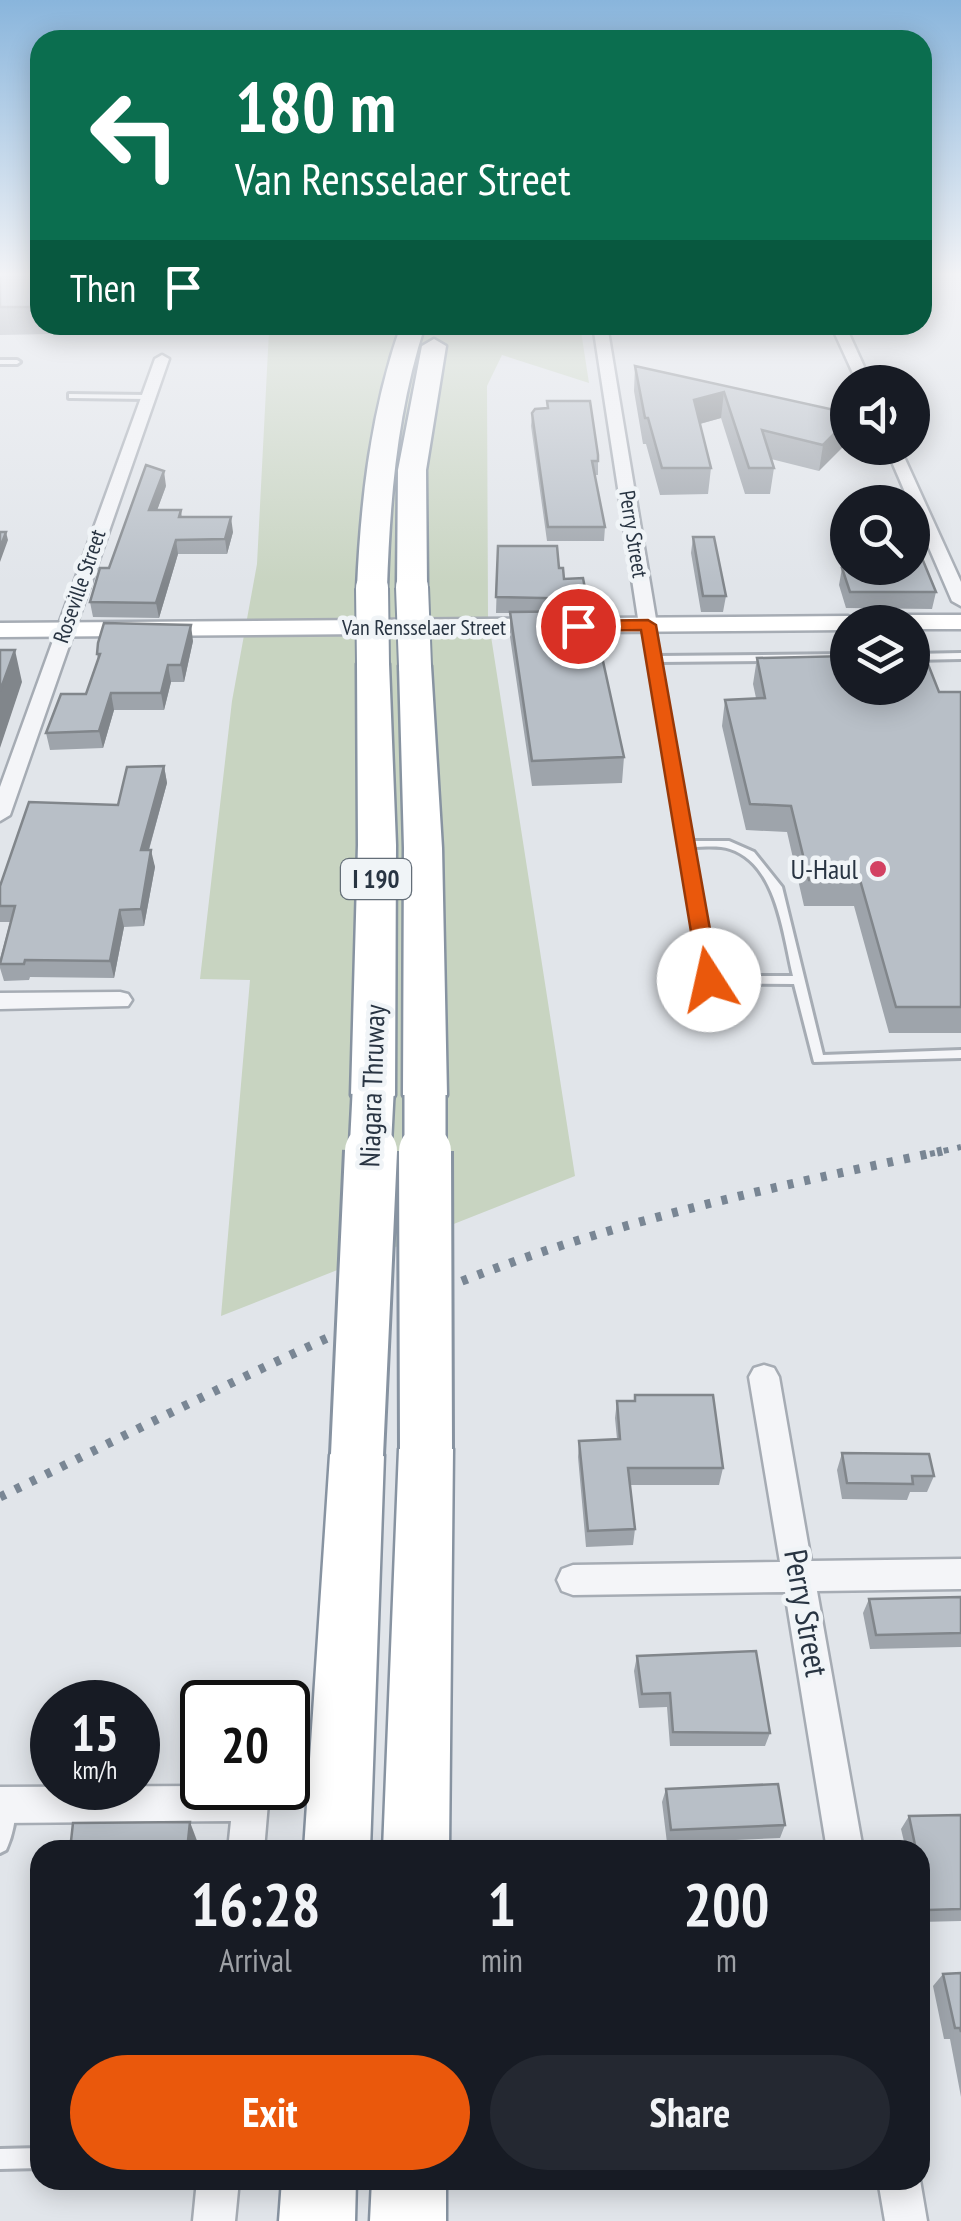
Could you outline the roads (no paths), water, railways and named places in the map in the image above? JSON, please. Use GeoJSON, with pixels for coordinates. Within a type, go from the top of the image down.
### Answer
{"type":"FeatureCollection","features":[{"type":"Feature","properties":{"kind":"highway","name":"Niagara Thruway"},"geometry":{"type":"LineString","coordinates":[[338,1840],[373,1095],[377,845],[372,588],[378,487],[397,377]]}},
{"type":"Feature","properties":{"kind":"highway","name":"Niagara Thruway"},"geometry":{"type":"LineString","coordinates":[[416,1840],[426,1450],[425,1095],[423,848],[412,587],[412,470],[427,377]]}},
{"type":"Feature","properties":{"kind":"highway"},"geometry":{"type":"LineString","coordinates":[[317,2221],[319,2190]]}},
{"type":"Feature","properties":{"kind":"highway"},"geometry":{"type":"LineString","coordinates":[[408,2221],[409,2190]]}},
{"type":"Feature","properties":{"kind":"street","name":"Roseville Street"},"geometry":{"type":"LineString","coordinates":[[0,815],[155,377]]}},
{"type":"Feature","properties":{"kind":"street","name":"Perry Street"},"geometry":{"type":"LineString","coordinates":[[608,377],[648,625]]}},
{"type":"Feature","properties":{"kind":"street"},"geometry":{"type":"LineString","coordinates":[[901,465],[961,601]]}},
{"type":"Feature","properties":{"kind":"street"},"geometry":{"type":"LineString","coordinates":[[930,622],[961,622]]}},
{"type":"Feature","properties":{"kind":"street","name":"Van Rensselaer Street"},"geometry":{"type":"LineString","coordinates":[[0,630],[830,623]]}},
{"type":"Feature","properties":{"kind":"street"},"geometry":{"type":"LineString","coordinates":[[0,1000],[120,1000]]}},
{"type":"Feature","properties":{"kind":"street","name":"Perry Street"},"geometry":{"type":"LineString","coordinates":[[764,1377],[843,1840]]}},
{"type":"Feature","properties":{"kind":"street"},"geometry":{"type":"LineString","coordinates":[[573,1580],[961,1574]]}},
{"type":"Feature","properties":{"kind":"street"},"geometry":{"type":"LineString","coordinates":[[4,1805],[250,1803],[247,1840]]}},
{"type":"Feature","properties":{"kind":"street"},"geometry":{"type":"LineString","coordinates":[[214,2221],[217,2190]]}},
{"type":"Feature","properties":{"kind":"street"},"geometry":{"type":"LineString","coordinates":[[901,2190],[906,2221]]}},
{"type":"Feature","properties":{"kind":"lane"},"geometry":{"type":"LineString","coordinates":[[72,396],[146,397]]}},
{"type":"Feature","properties":{"kind":"lane","name":"Perry Street"},"geometry":{"type":"LineString","coordinates":[[648,625],[709,980],[799,980]]}},
{"type":"Feature","properties":{"kind":"lane"},"geometry":{"type":"LineString","coordinates":[[930,656],[961,656]]}},
{"type":"Feature","properties":{"kind":"lane"},"geometry":{"type":"LineString","coordinates":[[654,658],[830,657]]}},
{"type":"Feature","properties":{"kind":"lane"},"geometry":{"type":"LineString","coordinates":[[686,844],[729,844],[750,854],[777,887],[818,1059],[961,1054]]}},
{"type":"Feature","properties":{"kind":"lane"},"geometry":{"type":"LineString","coordinates":[[0,1844],[4,1805]]}},
{"type":"Feature","properties":{"kind":"lane"},"geometry":{"type":"LineString","coordinates":[[0,2159],[30,2158]]}},
{"type":"Feature","properties":{"kind":"railway"},"geometry":{"type":"LineString","coordinates":[[930,1154],[961,1147]]}},
{"type":"Feature","properties":{"kind":"railway"},"geometry":{"type":"LineString","coordinates":[[0,1497],[324,1340],[524,1258],[679,1211],[942,1151]]}},
{"type":"Feature","properties":{"kind":"place","name":"U-Haul"},"geometry":{"type":"Point","coordinates":[878,869]}}]}
